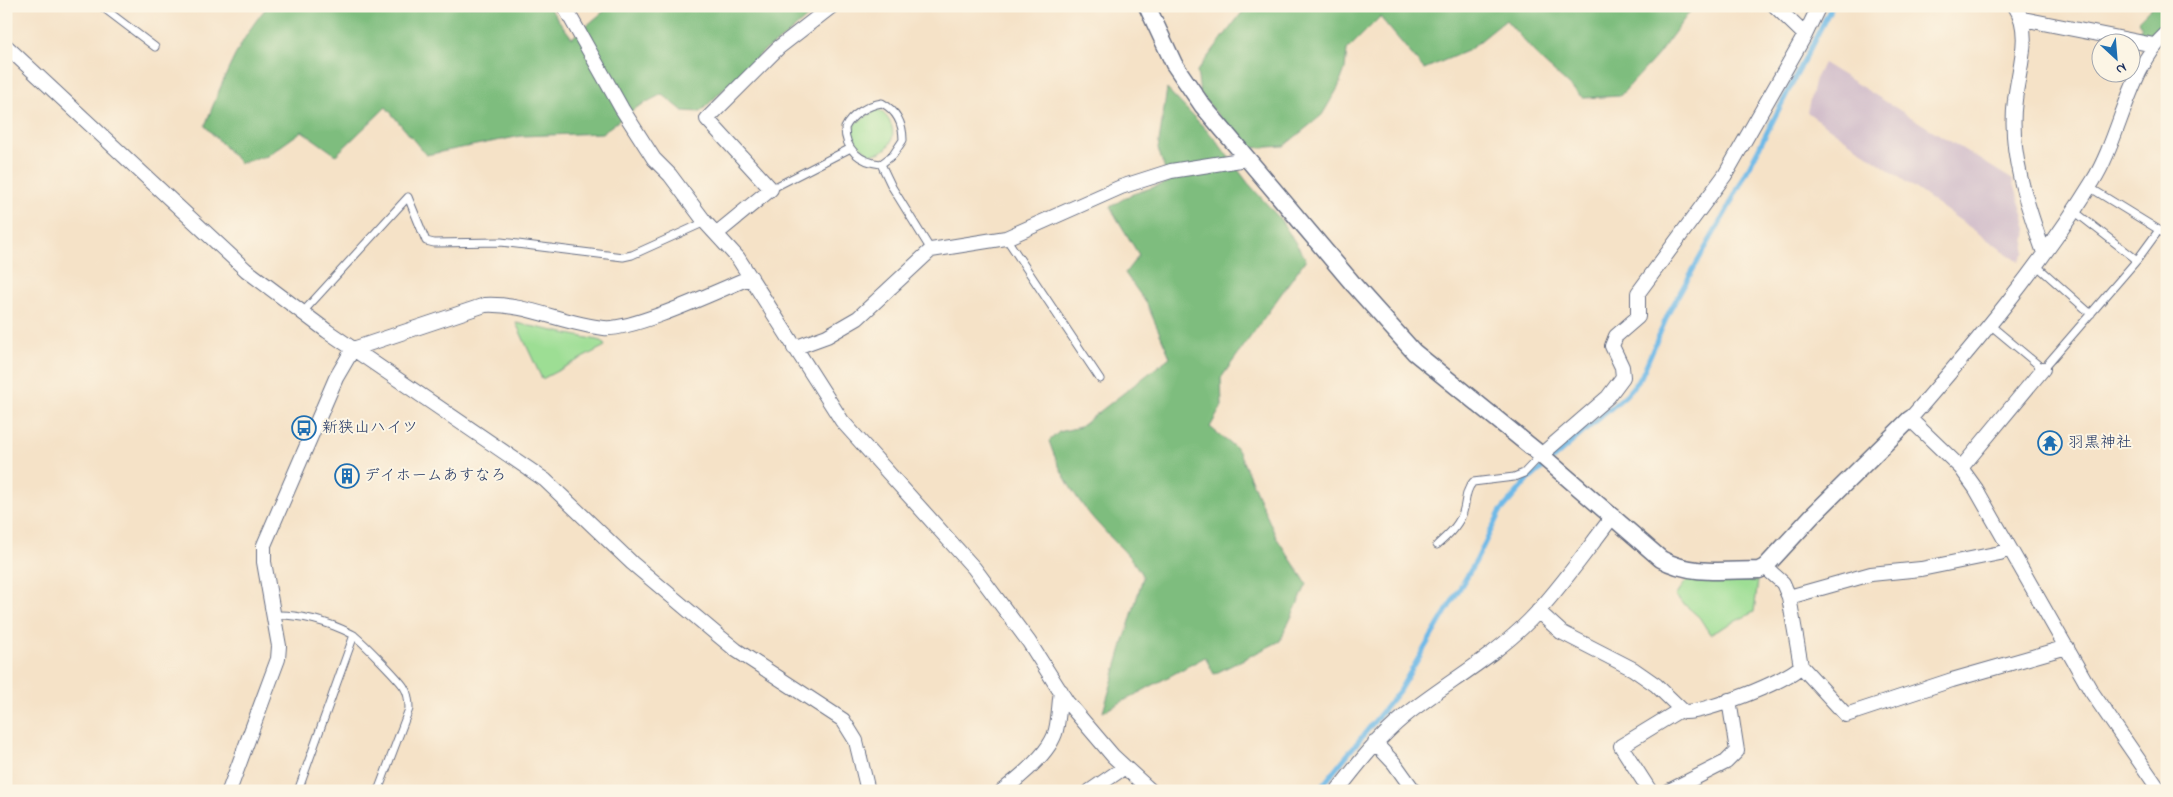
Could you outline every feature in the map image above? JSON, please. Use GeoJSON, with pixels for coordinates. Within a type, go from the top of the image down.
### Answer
{"type":"FeatureCollection","features":[{"type":"Feature","properties":{"kind":"street"},"geometry":{"type":"LineString","coordinates":[[564,6],[654,159],[670,175],[706,222],[738,258],[784,327],[794,348],[842,421],[974,568],[1029,642],[1067,702],[1112,756],[1151,791]]}},
{"type":"Feature","properties":{"kind":"street"},"geometry":{"type":"LineString","coordinates":[[716,234],[771,189],[708,119],[778,48],[832,6]]}},
{"type":"Feature","properties":{"kind":"street"},"geometry":{"type":"LineString","coordinates":[[1147,6],[1174,64],[1202,105],[1414,352],[1549,461],[1661,559],[1676,567],[1688,570],[1759,570],[1766,567],[1812,516],[1910,419],[2036,265],[2074,211],[2089,187],[2154,45],[2167,34]]}},
{"type":"Feature","properties":{"kind":"street"},"geometry":{"type":"LineString","coordinates":[[1775,6],[1805,35]]}},
{"type":"Feature","properties":{"kind":"street"},"geometry":{"type":"LineString","coordinates":[[1549,461],[1608,397],[1623,377],[1622,367],[1612,346],[1616,336],[1638,317],[1638,293],[1725,174],[1805,35],[1819,6]]}},
{"type":"Feature","properties":{"kind":"street"},"geometry":{"type":"LineString","coordinates":[[2015,6],[2023,19],[2024,38],[2014,103],[2015,152],[2044,253]]}},
{"type":"Feature","properties":{"kind":"street"},"geometry":{"type":"LineString","coordinates":[[2023,19],[2154,45]]}},
{"type":"Feature","properties":{"kind":"street"},"geometry":{"type":"LineString","coordinates":[[6,46],[226,253],[353,349],[545,480],[632,563],[714,632],[756,663],[843,720],[856,742],[870,790]]}},
{"type":"Feature","properties":{"kind":"street"},"geometry":{"type":"LineString","coordinates":[[794,348],[827,336],[858,318],[931,250],[1006,238],[1121,186],[1171,171],[1247,159]]}},
{"type":"Feature","properties":{"kind":"street"},"geometry":{"type":"LineString","coordinates":[[229,791],[278,659],[279,646],[264,562],[264,545],[336,378],[353,349],[485,305],[503,304],[605,328],[629,325],[750,277]]}},
{"type":"Feature","properties":{"kind":"street"},"geometry":{"type":"LineString","coordinates":[[1961,468],[2043,369]]}},
{"type":"Feature","properties":{"kind":"street"},"geometry":{"type":"LineString","coordinates":[[1910,419],[1961,468],[1976,489],[2091,691],[2150,780],[2160,791]]}},
{"type":"Feature","properties":{"kind":"street"},"geometry":{"type":"LineString","coordinates":[[1337,791],[1375,743],[1405,716],[1488,655],[1529,621],[1613,516]]}},
{"type":"Feature","properties":{"kind":"street"},"geometry":{"type":"LineString","coordinates":[[1790,597],[1871,574],[1921,569],[2000,552],[2009,548]]}},
{"type":"Feature","properties":{"kind":"street"},"geometry":{"type":"LineString","coordinates":[[1766,567],[1783,582],[1790,597],[1801,666],[1846,715],[1952,680],[2067,647]]}},
{"type":"Feature","properties":{"kind":"street"},"geometry":{"type":"LineString","coordinates":[[1538,611],[1561,632],[1633,669],[1656,685],[1680,710],[1689,712],[1729,700],[1780,680],[1801,666]]}},
{"type":"Feature","properties":{"kind":"street"},"geometry":{"type":"LineString","coordinates":[[1002,791],[1022,777],[1039,758],[1056,732],[1061,691]]}},
{"type":"Feature","properties":{"kind":"street"},"geometry":{"type":"LineString","coordinates":[[1669,791],[1726,762],[1737,751],[1729,700]]}},
{"type":"Feature","properties":{"kind":"street"},"geometry":{"type":"LineString","coordinates":[[1650,791],[1622,746],[1680,710]]}},
{"type":"Feature","properties":{"kind":"street"},"geometry":{"type":"LineString","coordinates":[[1375,743],[1394,763],[1414,791]]}},
{"type":"Feature","properties":{"kind":"street"},"geometry":{"type":"LineString","coordinates":[[1090,791],[1125,767]]}},
{"type":"Feature","properties":{"kind":"lane"},"geometry":{"type":"LineString","coordinates":[[101,6],[154,47]]}},
{"type":"Feature","properties":{"kind":"lane"},"geometry":{"type":"LineString","coordinates":[[882,103],[895,112],[900,121],[903,140],[893,155],[881,164],[864,161],[849,148],[845,137],[848,121],[875,104],[882,103]]}},
{"type":"Feature","properties":{"kind":"lane"},"geometry":{"type":"LineString","coordinates":[[771,189],[849,148]]}},
{"type":"Feature","properties":{"kind":"lane"},"geometry":{"type":"LineString","coordinates":[[881,164],[892,187],[931,250]]}},
{"type":"Feature","properties":{"kind":"lane"},"geometry":{"type":"LineString","coordinates":[[2089,187],[2167,236]]}},
{"type":"Feature","properties":{"kind":"lane"},"geometry":{"type":"LineString","coordinates":[[303,312],[408,198],[426,241],[434,242],[501,242],[623,257],[632,256],[706,222]]}},
{"type":"Feature","properties":{"kind":"lane"},"geometry":{"type":"LineString","coordinates":[[2074,211],[2137,260]]}},
{"type":"Feature","properties":{"kind":"lane"},"geometry":{"type":"LineString","coordinates":[[1989,324],[2043,369],[2137,260],[2159,230]]}},
{"type":"Feature","properties":{"kind":"lane"},"geometry":{"type":"LineString","coordinates":[[1006,238],[1100,379]]}},
{"type":"Feature","properties":{"kind":"lane"},"geometry":{"type":"LineString","coordinates":[[2036,265],[2091,314]]}},
{"type":"Feature","properties":{"kind":"lane"},"geometry":{"type":"LineString","coordinates":[[1437,545],[1455,527],[1463,514],[1464,499],[1473,482],[1514,477],[1549,461]]}},
{"type":"Feature","properties":{"kind":"lane"},"geometry":{"type":"LineString","coordinates":[[274,614],[306,618],[354,635],[404,687],[409,700],[409,709],[378,791]]}},
{"type":"Feature","properties":{"kind":"lane"},"geometry":{"type":"LineString","coordinates":[[298,791],[354,635]]}},
{"type":"Feature","properties":{"kind":"shaded area"},"geometry":{"type":"Polygon","coordinates":[[[1823,63],[2013,180],[2027,228],[2024,253],[2019,262],[1807,112],[1815,79],[1823,63]]]}},
{"type":"Feature","properties":{"kind":"green space"},"geometry":{"type":"Polygon","coordinates":[[[268,6],[548,6],[572,38],[610,6],[820,6],[781,40],[765,50],[700,112],[683,111],[662,94],[634,109],[602,133],[521,136],[426,155],[386,107],[336,155],[302,131],[267,156],[240,163],[205,126],[224,78],[240,47],[248,32],[268,6]]]}},
{"type":"Feature","properties":{"kind":"green space"},"geometry":{"type":"Polygon","coordinates":[[[1247,6],[1694,6],[1657,56],[1620,96],[1583,98],[1542,61],[1506,20],[1469,50],[1424,69],[1380,17],[1347,50],[1345,69],[1338,88],[1322,115],[1284,146],[1252,148],[1229,129],[1200,93],[1197,71],[1247,6]]]}},
{"type":"Feature","properties":{"kind":"green space"},"geometry":{"type":"Polygon","coordinates":[[[2153,6],[2167,6],[2167,24],[2149,37],[2140,35],[2140,32],[2138,32],[2142,27],[2138,21],[2153,6]]]}},
{"type":"Feature","properties":{"kind":"green space"},"geometry":{"type":"Polygon","coordinates":[[[1167,89],[1215,139],[1248,183],[1280,219],[1306,259],[1221,378],[1222,406],[1210,427],[1238,450],[1276,537],[1307,584],[1280,641],[1214,674],[1205,657],[1103,712],[1143,577],[1129,556],[1093,518],[1077,497],[1058,464],[1049,441],[1059,432],[1080,427],[1170,357],[1147,304],[1125,273],[1139,255],[1110,207],[1130,195],[1169,182],[1158,149],[1167,89]]]}},
{"type":"Feature","properties":{"kind":"green space"},"geometry":{"type":"Polygon","coordinates":[[[878,109],[886,116],[890,123],[893,131],[892,138],[885,150],[869,154],[854,137],[855,123],[878,109]]]}},
{"type":"Feature","properties":{"kind":"green space"},"geometry":{"type":"Polygon","coordinates":[[[516,323],[602,341],[605,346],[542,379],[516,323]]]}},
{"type":"Feature","properties":{"kind":"green space"},"geometry":{"type":"Polygon","coordinates":[[[1687,580],[1758,581],[1754,612],[1710,634],[1699,617],[1675,596],[1687,580]]]}},
{"type":"Feature","properties":{"kind":"waterway"},"geometry":{"type":"LineString","coordinates":[[1318,791],[1399,691],[1476,561],[1500,512],[1526,482],[1626,395],[1641,377],[1669,312],[1727,210],[1832,6]]}},
{"type":"Feature","properties":{"kind":"place","name":"新狭山ハイツ"},"geometry":{"type":"Point","coordinates":[304,428]}},
{"type":"Feature","properties":{"kind":"place","name":"羽黒神社"},"geometry":{"type":"Point","coordinates":[2050,443]}},
{"type":"Feature","properties":{"kind":"place","name":"デイホームあすなろ"},"geometry":{"type":"Point","coordinates":[347,476]}}]}
